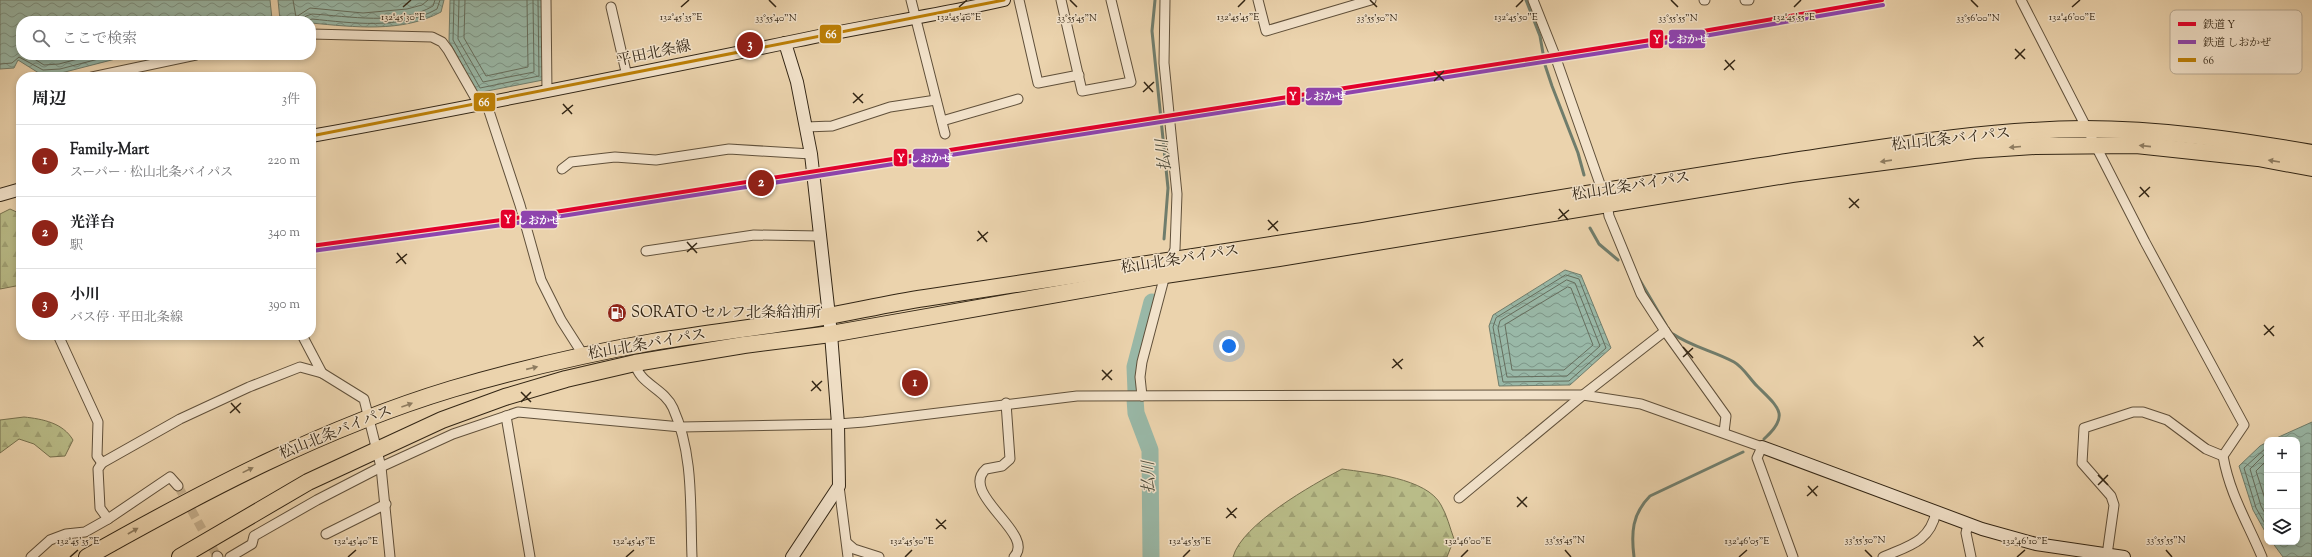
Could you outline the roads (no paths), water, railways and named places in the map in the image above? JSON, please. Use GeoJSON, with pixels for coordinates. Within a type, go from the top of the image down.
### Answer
{"type":"FeatureCollection","features":[{"type":"Feature","properties":{"kind":"highway","name":"松山北条バイパス"},"geometry":{"type":"LineString","coordinates":[[180,557],[308,482],[442,420],[566,379],[635,363],[744,345],[831,334],[1168,268],[1604,198],[1918,141],[1974,135],[2086,129],[2177,134],[2312,153]]}},
{"type":"Feature","properties":{"kind":"highway","name":"松山北条バイパス"},"geometry":{"type":"LineString","coordinates":[[1604,198],[1974,150],[2035,146],[2136,145],[2258,158],[2312,168]]}},
{"type":"Feature","properties":{"kind":"highway","name":"松山北条バイパス"},"geometry":{"type":"LineString","coordinates":[[87,557],[193,497],[283,453],[370,418],[446,391],[584,356],[651,343],[828,316],[919,299],[1168,268]]}},
{"type":"Feature","properties":{"kind":"street"},"geometry":{"type":"LineString","coordinates":[[546,0],[547,92]]}},
{"type":"Feature","properties":{"kind":"street"},"geometry":{"type":"LineString","coordinates":[[910,0],[945,134]]}},
{"type":"Feature","properties":{"kind":"street","name":"平田北条線"},"geometry":{"type":"LineString","coordinates":[[316,135],[483,105],[1004,0]]}},
{"type":"Feature","properties":{"kind":"street"},"geometry":{"type":"LineString","coordinates":[[1019,0],[1038,83],[1079,75]]}},
{"type":"Feature","properties":{"kind":"street"},"geometry":{"type":"LineString","coordinates":[[1061,0],[1082,91],[1131,82],[1111,0]]}},
{"type":"Feature","properties":{"kind":"street"},"geometry":{"type":"LineString","coordinates":[[1142,396],[1140,377],[1142,362],[1168,268],[1175,249],[1177,194],[1164,63],[1165,0]]}},
{"type":"Feature","properties":{"kind":"street"},"geometry":{"type":"LineString","coordinates":[[1258,0],[1266,30],[1371,0]]}},
{"type":"Feature","properties":{"kind":"street"},"geometry":{"type":"LineString","coordinates":[[1533,0],[1554,53],[1624,256],[1641,294],[1664,331],[1726,416],[1724,432]]}},
{"type":"Feature","properties":{"kind":"street"},"geometry":{"type":"LineString","coordinates":[[2021,0],[2086,129],[2096,145],[2149,249],[2244,425],[2223,456],[2228,480],[2236,502],[2251,530],[2262,557]]}},
{"type":"Feature","properties":{"kind":"street"},"geometry":{"type":"LineString","coordinates":[[611,7],[627,76]]}},
{"type":"Feature","properties":{"kind":"street"},"geometry":{"type":"LineString","coordinates":[[316,34],[432,37],[442,42],[483,105],[525,221],[541,280],[561,320],[584,356]]}},
{"type":"Feature","properties":{"kind":"street"},"geometry":{"type":"LineString","coordinates":[[785,43],[797,82],[811,154],[831,334],[838,424],[839,486],[848,557]]}},
{"type":"Feature","properties":{"kind":"street"},"geometry":{"type":"LineString","coordinates":[[116,72],[172,60]]}},
{"type":"Feature","properties":{"kind":"street"},"geometry":{"type":"LineString","coordinates":[[942,121],[1018,99]]}},
{"type":"Feature","properties":{"kind":"street"},"geometry":{"type":"LineString","coordinates":[[806,127],[832,126],[890,107],[936,100]]}},
{"type":"Feature","properties":{"kind":"street"},"geometry":{"type":"LineString","coordinates":[[562,169],[571,162],[615,157],[656,160],[729,149],[811,154]]}},
{"type":"Feature","properties":{"kind":"street"},"geometry":{"type":"LineString","coordinates":[[0,195],[16,190]]}},
{"type":"Feature","properties":{"kind":"street"},"geometry":{"type":"LineString","coordinates":[[646,251],[754,235],[820,236]]}},
{"type":"Feature","properties":{"kind":"street"},"geometry":{"type":"LineString","coordinates":[[1459,498],[1583,395],[1664,331]]}},
{"type":"Feature","properties":{"kind":"street"},"geometry":{"type":"LineString","coordinates":[[60,340],[98,422],[97,456],[102,463]]}},
{"type":"Feature","properties":{"kind":"street"},"geometry":{"type":"LineString","coordinates":[[305,340],[322,373]]}},
{"type":"Feature","properties":{"kind":"street"},"geometry":{"type":"LineString","coordinates":[[635,363],[636,371],[642,378],[664,394],[673,407],[681,428],[692,494],[692,557]]}},
{"type":"Feature","properties":{"kind":"street"},"geometry":{"type":"LineString","coordinates":[[108,519],[100,508],[98,470],[102,463],[180,419],[279,374],[300,367],[322,373],[364,399],[378,449],[381,467],[386,504],[390,557]]}},
{"type":"Feature","properties":{"kind":"street"},"geometry":{"type":"LineString","coordinates":[[514,395],[518,412]]}},
{"type":"Feature","properties":{"kind":"street"},"geometry":{"type":"LineString","coordinates":[[230,557],[252,544],[254,536],[317,500],[381,467],[453,434],[518,412],[681,428],[864,422],[1006,403],[1077,396],[1583,395],[1641,404],[1724,432],[1968,524],[2036,544],[2099,555],[2124,557]]}},
{"type":"Feature","properties":{"kind":"street"},"geometry":{"type":"LineString","coordinates":[[1006,403],[1010,459],[1002,466],[986,469],[980,479],[981,487],[994,511],[1007,524],[1020,546],[1014,557]]}},
{"type":"Feature","properties":{"kind":"street"},"geometry":{"type":"LineString","coordinates":[[2099,555],[2114,505],[2111,496],[2082,463],[2084,428],[2133,412],[2143,412],[2167,420],[2206,449],[2223,456]]}},
{"type":"Feature","properties":{"kind":"street"},"geometry":{"type":"LineString","coordinates":[[506,416],[530,557]]}},
{"type":"Feature","properties":{"kind":"street"},"geometry":{"type":"LineString","coordinates":[[1762,447],[1756,458],[1793,557]]}},
{"type":"Feature","properties":{"kind":"street"},"geometry":{"type":"LineString","coordinates":[[31,557],[50,540],[66,534],[85,532],[108,519],[170,477],[178,486]]}},
{"type":"Feature","properties":{"kind":"street"},"geometry":{"type":"LineString","coordinates":[[792,557],[839,486]]}},
{"type":"Feature","properties":{"kind":"street"},"geometry":{"type":"LineString","coordinates":[[326,534],[386,504]]}},
{"type":"Feature","properties":{"kind":"street"},"geometry":{"type":"LineString","coordinates":[[1882,557],[1916,542],[1928,532],[1933,527],[1936,512]]}},
{"type":"Feature","properties":{"kind":"street"},"geometry":{"type":"LineString","coordinates":[[1968,524],[1966,533],[1971,557]]}},
{"type":"Feature","properties":{"kind":"street"},"geometry":{"type":"LineString","coordinates":[[847,543],[854,549],[876,557]]}},
{"type":"Feature","properties":{"kind":"water"},"geometry":{"type":"Polygon","coordinates":[[[0,0],[270,0],[272,16],[16,16],[16,60],[18,60],[14,68],[0,69],[0,0]]]}},
{"type":"Feature","properties":{"kind":"water"},"geometry":{"type":"Polygon","coordinates":[[[278,0],[444,0],[441,12],[426,19],[394,26],[344,26],[316,23],[316,16],[280,16],[278,0]]]}},
{"type":"Feature","properties":{"kind":"water"},"geometry":{"type":"Polygon","coordinates":[[[450,0],[542,0],[543,80],[477,93],[449,41],[450,0]]]}},
{"type":"Feature","properties":{"kind":"water"},"geometry":{"type":"Polygon","coordinates":[[[18,60],[112,60],[65,72],[37,72],[18,60]]]}},
{"type":"Feature","properties":{"kind":"water"},"geometry":{"type":"Polygon","coordinates":[[[1565,270],[1581,275],[1611,348],[1570,385],[1499,386],[1489,326],[1493,315],[1565,270]]]}},
{"type":"Feature","properties":{"kind":"water"},"geometry":{"type":"Polygon","coordinates":[[[2312,422],[2312,557],[2283,557],[2274,545],[2300,545],[2300,437],[2279,437],[2312,422]]]}},
{"type":"Feature","properties":{"kind":"water"},"geometry":{"type":"Polygon","coordinates":[[[2264,444],[2264,530],[2253,510],[2239,466],[2264,444]]]}},
{"type":"Feature","properties":{"kind":"waterway","name":"払川"},"geometry":{"type":"LineString","coordinates":[[1155,0],[1152,31],[1168,188],[1164,239]]}},
{"type":"Feature","properties":{"kind":"waterway"},"geometry":{"type":"LineString","coordinates":[[1526,0],[1540,36],[1545,65],[1578,153],[1584,175]]}},
{"type":"Feature","properties":{"kind":"waterway"},"geometry":{"type":"LineString","coordinates":[[1590,228],[1599,244],[1618,260]]}},
{"type":"Feature","properties":{"kind":"waterway"},"geometry":{"type":"LineString","coordinates":[[1638,277],[1666,325]]}},
{"type":"Feature","properties":{"kind":"waterway","name":"払川"},"geometry":{"type":"LineString","coordinates":[[1136,391],[1135,367],[1152,302]]}},
{"type":"Feature","properties":{"kind":"waterway"},"geometry":{"type":"LineString","coordinates":[[1673,334],[1737,364],[1771,400],[1776,406],[1779,417],[1777,424],[1764,439]]}},
{"type":"Feature","properties":{"kind":"waterway","name":"払川"},"geometry":{"type":"LineString","coordinates":[[1135,399],[1136,413],[1150,450],[1151,557]]}},
{"type":"Feature","properties":{"kind":"waterway"},"geometry":{"type":"LineString","coordinates":[[1634,557],[1634,524],[1639,510],[1650,496],[1743,452]]}},
{"type":"Feature","properties":{"kind":"tunnel"},"geometry":{"type":"LineString","coordinates":[[178,486],[217,556]]}},
{"type":"Feature","properties":{"kind":"rail line","name":"Y"},"geometry":{"type":"LineString","coordinates":[[316,245],[523,217],[1657,39],[1882,0]]}},
{"type":"Feature","properties":{"kind":"rail line","name":"しおかぜ"},"geometry":{"type":"LineString","coordinates":[[316,250],[524,222],[1658,44],[1883,5]]}},
{"type":"Feature","properties":{"kind":"place","name":"小川"},"geometry":{"type":"Point","coordinates":[750,45]}},
{"type":"Feature","properties":{"kind":"place","name":"光洋台"},"geometry":{"type":"Point","coordinates":[761,183]}},
{"type":"Feature","properties":{"kind":"place","name":"SORATO セルフ北条給油所"},"geometry":{"type":"Point","coordinates":[617,313]}},
{"type":"Feature","properties":{"kind":"place","name":"Family-Mart"},"geometry":{"type":"Point","coordinates":[915,383]}}]}
